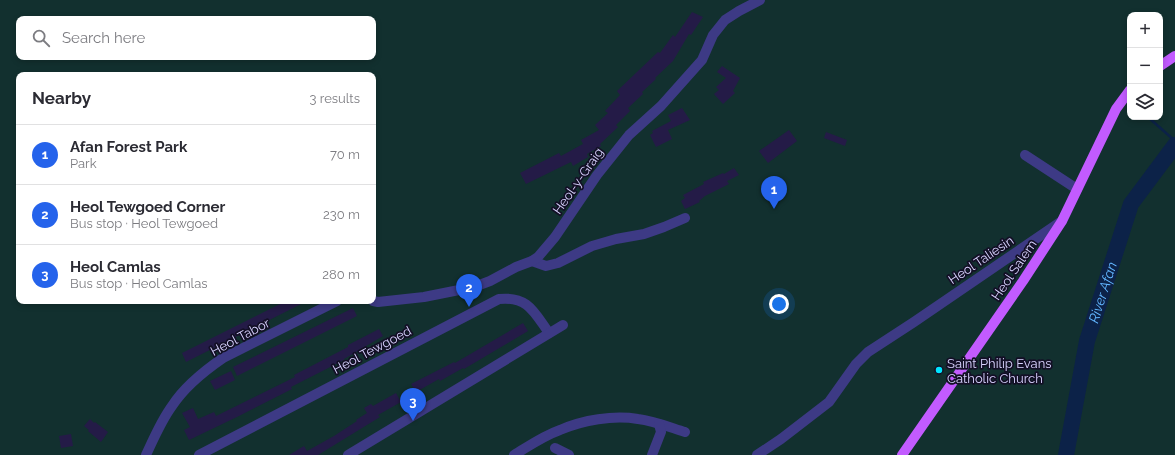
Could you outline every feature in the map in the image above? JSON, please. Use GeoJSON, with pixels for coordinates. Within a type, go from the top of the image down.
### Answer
{"type":"FeatureCollection","features":[{"type":"Feature","properties":{"kind":"main road"},"geometry":{"type":"LineString","coordinates":[[1163,64],[1175,56]]}},
{"type":"Feature","properties":{"kind":"main road","name":"Heol Salem"},"geometry":{"type":"LineString","coordinates":[[902,455],[1024,281],[1062,221],[1116,109],[1127,94]]}},
{"type":"Feature","properties":{"kind":"street","name":"Heol-y-Graig"},"geometry":{"type":"LineString","coordinates":[[376,302],[424,297],[474,287],[490,281],[516,266],[532,261],[545,250],[597,175],[629,135],[661,106],[702,60],[712,35],[726,20],[760,0]]}},
{"type":"Feature","properties":{"kind":"street"},"geometry":{"type":"LineString","coordinates":[[1025,155],[1077,189]]}},
{"type":"Feature","properties":{"kind":"street"},"geometry":{"type":"LineString","coordinates":[[532,261],[546,266],[558,263],[592,246],[616,239],[644,234],[685,218]]}},
{"type":"Feature","properties":{"kind":"street","name":"Heol Taliesin"},"geometry":{"type":"LineString","coordinates":[[757,455],[781,439],[829,402],[856,364],[868,352],[1062,221]]}},
{"type":"Feature","properties":{"kind":"street","name":"Heol Tewgoed"},"geometry":{"type":"LineString","coordinates":[[199,455],[499,299],[519,299],[528,305],[549,333]]}},
{"type":"Feature","properties":{"kind":"street","name":"Heol Tabor"},"geometry":{"type":"LineString","coordinates":[[146,455],[162,421],[172,405],[189,385],[208,369],[223,358],[331,304]]}},
{"type":"Feature","properties":{"kind":"street"},"geometry":{"type":"LineString","coordinates":[[348,455],[563,325]]}},
{"type":"Feature","properties":{"kind":"street"},"geometry":{"type":"LineString","coordinates":[[514,455],[560,429],[592,421],[617,418],[637,419],[652,421],[685,432]]}},
{"type":"Feature","properties":{"kind":"street"},"geometry":{"type":"LineString","coordinates":[[652,455],[661,432],[659,424]]}},
{"type":"Feature","properties":{"kind":"street"},"geometry":{"type":"LineString","coordinates":[[555,448],[568,455]]}},
{"type":"Feature","properties":{"kind":"green space"},"geometry":{"type":"Polygon","coordinates":[[[0,0],[1175,0],[1175,455],[0,455],[0,0]]]}},
{"type":"Feature","properties":{"kind":"building"},"geometry":{"type":"Polygon","coordinates":[[[692,12],[703,17],[691,35],[689,34],[673,61],[655,78],[656,79],[642,92],[643,94],[628,108],[630,111],[616,125],[618,127],[600,144],[601,146],[587,154],[588,157],[573,166],[571,162],[526,184],[520,173],[559,153],[561,156],[583,144],[581,140],[599,130],[595,125],[608,113],[605,111],[620,95],[617,91],[658,52],[660,53],[673,35],[675,37],[692,12]]]}},
{"type":"Feature","properties":{"kind":"building"},"geometry":{"type":"Polygon","coordinates":[[[722,66],[740,78],[733,91],[735,93],[723,104],[714,94],[719,90],[716,87],[726,78],[717,72],[722,66]]]}},
{"type":"Feature","properties":{"kind":"building"},"geometry":{"type":"Polygon","coordinates":[[[682,108],[690,120],[668,130],[672,139],[656,147],[650,135],[653,133],[652,131],[671,121],[668,115],[682,108]]]}},
{"type":"Feature","properties":{"kind":"building"},"geometry":{"type":"Polygon","coordinates":[[[789,130],[797,141],[768,163],[759,151],[789,130]]]}},
{"type":"Feature","properties":{"kind":"building"},"geometry":{"type":"Polygon","coordinates":[[[826,132],[847,140],[845,146],[824,138],[826,132]]]}},
{"type":"Feature","properties":{"kind":"building"},"geometry":{"type":"Polygon","coordinates":[[[734,168],[739,175],[727,181],[729,184],[705,196],[699,201],[700,202],[685,209],[681,201],[685,198],[683,195],[704,184],[703,182],[723,173],[724,174],[734,168]]]}},
{"type":"Feature","properties":{"kind":"building"},"geometry":{"type":"Polygon","coordinates":[[[280,304],[301,304],[186,362],[182,353],[280,304]]]}},
{"type":"Feature","properties":{"kind":"building"},"geometry":{"type":"Polygon","coordinates":[[[353,308],[357,316],[237,376],[233,367],[353,308]]]}},
{"type":"Feature","properties":{"kind":"building"},"geometry":{"type":"Polygon","coordinates":[[[523,323],[528,331],[464,369],[463,368],[440,381],[439,379],[416,392],[411,384],[454,362],[455,363],[523,323]]]}},
{"type":"Feature","properties":{"kind":"building"},"geometry":{"type":"Polygon","coordinates":[[[379,329],[383,336],[344,360],[291,387],[292,389],[189,440],[184,430],[190,427],[182,413],[193,408],[198,419],[214,412],[216,416],[295,377],[294,375],[379,329]]]}},
{"type":"Feature","properties":{"kind":"building"},"geometry":{"type":"Polygon","coordinates":[[[231,371],[235,380],[215,390],[210,381],[231,371]]]}},
{"type":"Feature","properties":{"kind":"building"},"geometry":{"type":"Polygon","coordinates":[[[396,393],[401,402],[378,415],[380,417],[318,455],[289,455],[304,446],[307,451],[334,436],[367,413],[364,408],[371,404],[373,406],[396,393]]]}},
{"type":"Feature","properties":{"kind":"building"},"geometry":{"type":"Polygon","coordinates":[[[90,419],[108,432],[101,442],[84,426],[90,419]]]}},
{"type":"Feature","properties":{"kind":"building"},"geometry":{"type":"Polygon","coordinates":[[[71,434],[73,446],[61,448],[59,436],[71,434]]]}},
{"type":"Feature","properties":{"kind":"waterway"},"geometry":{"type":"LineString","coordinates":[[1151,120],[1175,141]]}},
{"type":"Feature","properties":{"kind":"waterway","name":"River Afan"},"geometry":{"type":"LineString","coordinates":[[1066,455],[1087,341],[1131,204],[1175,145]]}},
{"type":"Feature","properties":{"kind":"place","name":"Afan Forest Park"},"geometry":{"type":"Point","coordinates":[774,209]}},
{"type":"Feature","properties":{"kind":"place","name":"Heol Tewgoed Corner"},"geometry":{"type":"Point","coordinates":[469,307]}},
{"type":"Feature","properties":{"kind":"place","name":"Saint Philip Evans Catholic Church"},"geometry":{"type":"Point","coordinates":[939,370]}},
{"type":"Feature","properties":{"kind":"place","name":"Heol Camlas"},"geometry":{"type":"Point","coordinates":[413,421]}}]}
